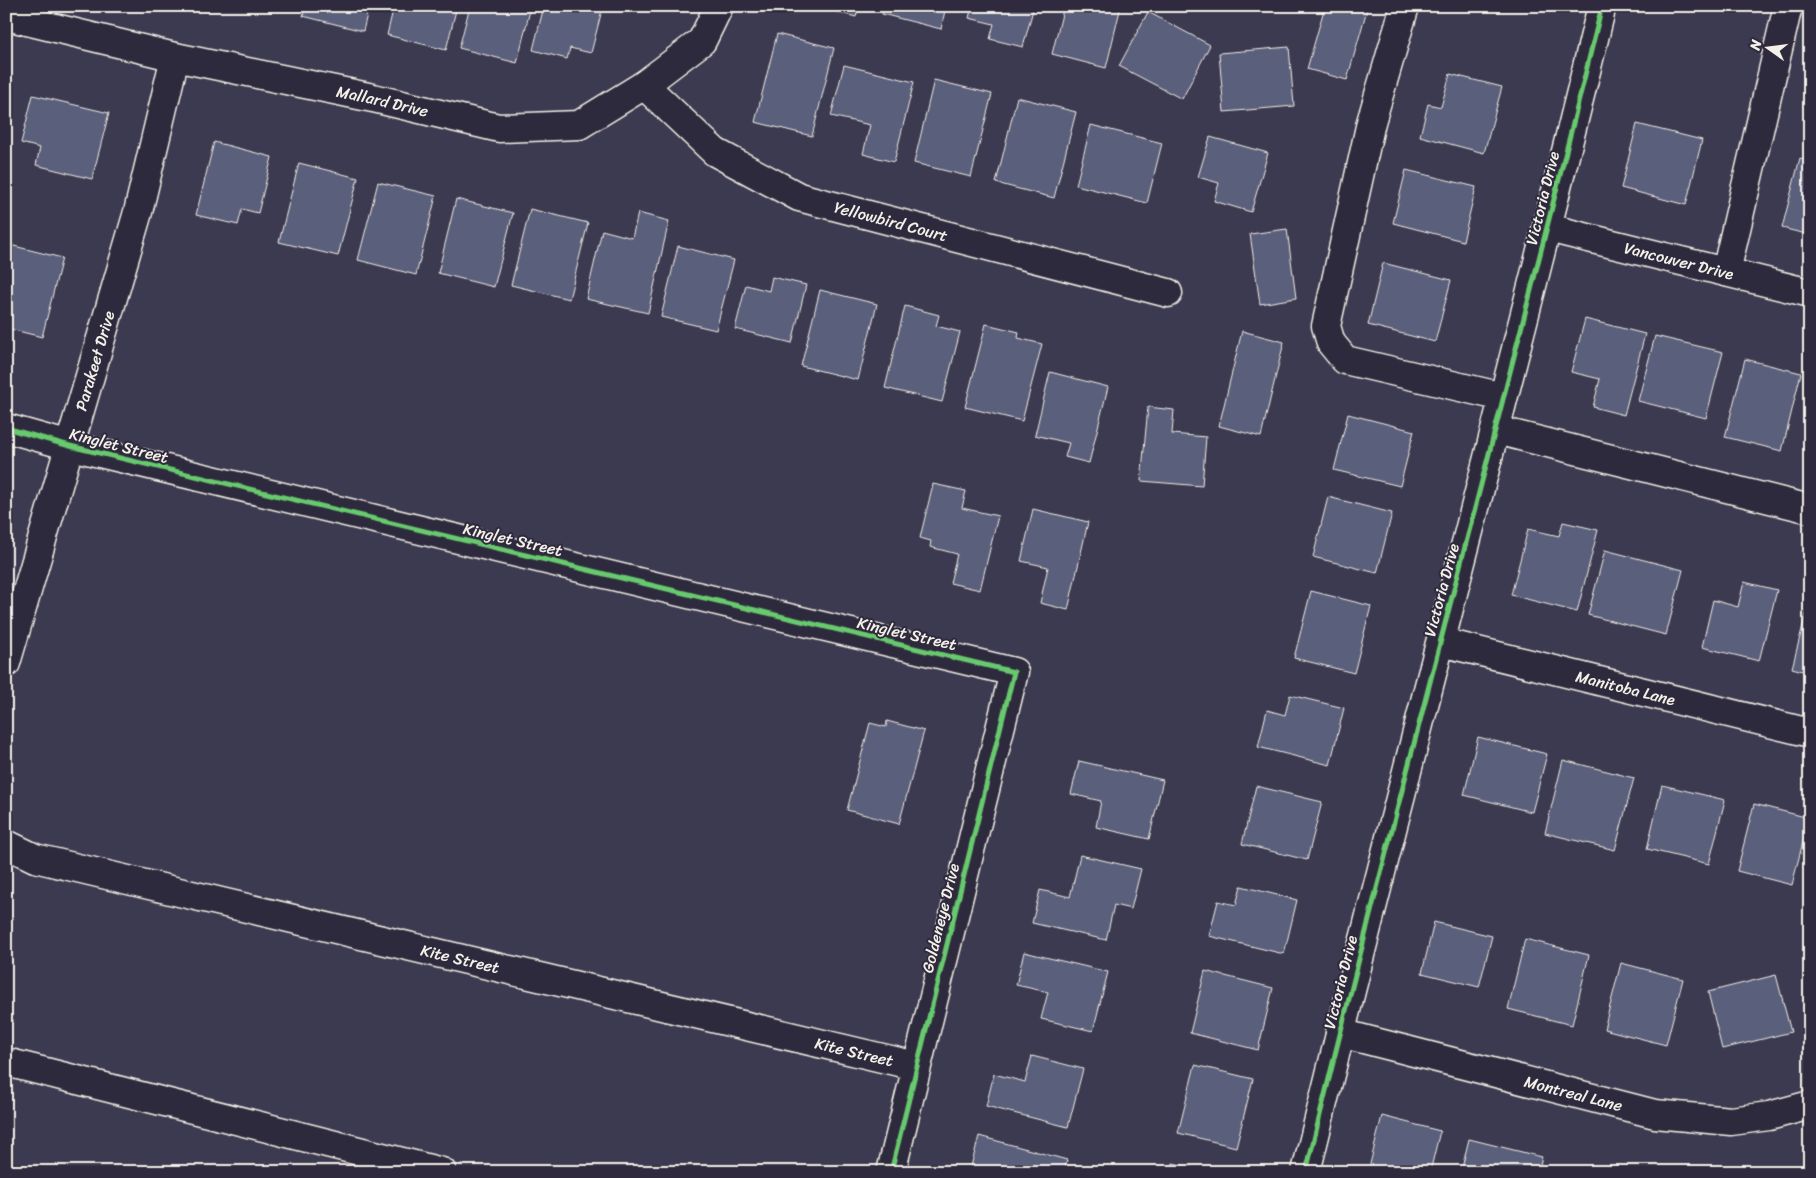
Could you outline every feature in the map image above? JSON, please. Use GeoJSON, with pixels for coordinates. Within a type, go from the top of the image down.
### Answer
{"type":"FeatureCollection","features":[{"type":"Feature","properties":{"kind":"street","name":"Mallard Drive"},"geometry":{"type":"LineString","coordinates":[[6,16],[175,57],[373,98],[499,128],[579,125],[644,85],[702,42],[719,6]]}},
{"type":"Feature","properties":{"kind":"street"},"geometry":{"type":"LineString","coordinates":[[1405,6],[1370,122],[1326,326],[1331,343],[1345,360],[1503,397]]}},
{"type":"Feature","properties":{"kind":"street"},"geometry":{"type":"LineString","coordinates":[[1726,272],[1788,6]]}},
{"type":"Feature","properties":{"kind":"street","name":"Victoria Drive"},"geometry":{"type":"LineString","coordinates":[[1306,1172],[1503,397],[1548,228],[1600,14]]}},
{"type":"Feature","properties":{"kind":"street","name":"Parakeet Drive"},"geometry":{"type":"LineString","coordinates":[[6,663],[138,212],[175,57]]}},
{"type":"Feature","properties":{"kind":"street","name":"Yellowbird Court"},"geometry":{"type":"LineString","coordinates":[[644,85],[715,152],[799,197],[1168,293]]}},
{"type":"Feature","properties":{"kind":"street","name":"Vancouver Drive"},"geometry":{"type":"LineString","coordinates":[[1548,228],[1810,292]]}},
{"type":"Feature","properties":{"kind":"street","name":"Kinglet Street"},"geometry":{"type":"LineString","coordinates":[[6,428],[70,446],[1014,672]]}},
{"type":"Feature","properties":{"kind":"street"},"geometry":{"type":"LineString","coordinates":[[1496,430],[1810,509]]}},
{"type":"Feature","properties":{"kind":"street","name":"Manitoba Lane"},"geometry":{"type":"LineString","coordinates":[[1441,642],[1810,733]]}},
{"type":"Feature","properties":{"kind":"street","name":"Goldeneye Drive"},"geometry":{"type":"LineString","coordinates":[[891,1172],[1014,672]]}},
{"type":"Feature","properties":{"kind":"street","name":"Kite Street"},"geometry":{"type":"LineString","coordinates":[[6,844],[35,858],[916,1066]]}},
{"type":"Feature","properties":{"kind":"street","name":"Montreal Lane"},"geometry":{"type":"LineString","coordinates":[[1340,1033],[1655,1114],[1731,1120],[1769,1116],[1810,1105]]}},
{"type":"Feature","properties":{"kind":"street"},"geometry":{"type":"LineString","coordinates":[[6,1062],[442,1172]]}},
{"type":"Feature","properties":{"kind":"building"},"geometry":{"type":"Polygon","coordinates":[[[306,6],[369,6],[363,31],[303,16],[306,6]]]}},
{"type":"Feature","properties":{"kind":"building"},"geometry":{"type":"Polygon","coordinates":[[[394,6],[457,6],[446,50],[387,35],[394,6]]]}},
{"type":"Feature","properties":{"kind":"building"},"geometry":{"type":"Polygon","coordinates":[[[470,6],[531,6],[517,63],[459,48],[470,6]]]}},
{"type":"Feature","properties":{"kind":"building"},"geometry":{"type":"Polygon","coordinates":[[[544,6],[603,6],[591,53],[570,48],[567,59],[533,50],[544,6]]]}},
{"type":"Feature","properties":{"kind":"building"},"geometry":{"type":"Polygon","coordinates":[[[813,6],[859,6],[856,17],[813,6]]]}},
{"type":"Feature","properties":{"kind":"building"},"geometry":{"type":"Polygon","coordinates":[[[884,6],[946,6],[941,29],[882,14],[884,6]]]}},
{"type":"Feature","properties":{"kind":"building"},"geometry":{"type":"Polygon","coordinates":[[[972,6],[1034,6],[1023,47],[990,39],[994,24],[969,18],[972,6]]]}},
{"type":"Feature","properties":{"kind":"building"},"geometry":{"type":"Polygon","coordinates":[[[1064,6],[1121,6],[1106,68],[1052,54],[1064,6]]]}},
{"type":"Feature","properties":{"kind":"building"},"geometry":{"type":"Polygon","coordinates":[[[1325,6],[1368,6],[1347,80],[1307,69],[1325,6]]]}},
{"type":"Feature","properties":{"kind":"building"},"geometry":{"type":"Polygon","coordinates":[[[1148,12],[1210,45],[1182,99],[1119,66],[1148,12]]]}},
{"type":"Feature","properties":{"kind":"building"},"geometry":{"type":"Polygon","coordinates":[[[777,34],[834,48],[812,136],[755,122],[777,34]]]}},
{"type":"Feature","properties":{"kind":"building"},"geometry":{"type":"Polygon","coordinates":[[[1289,47],[1294,106],[1224,112],[1219,53],[1289,47]]]}},
{"type":"Feature","properties":{"kind":"building"},"geometry":{"type":"Polygon","coordinates":[[[844,65],[914,82],[894,162],[863,154],[870,125],[831,116],[844,65]]]}},
{"type":"Feature","properties":{"kind":"building"},"geometry":{"type":"Polygon","coordinates":[[[1450,74],[1502,87],[1484,153],[1420,136],[1428,104],[1441,107],[1450,74]]]}},
{"type":"Feature","properties":{"kind":"building"},"geometry":{"type":"Polygon","coordinates":[[[934,80],[992,94],[971,177],[914,163],[934,80]]]}},
{"type":"Feature","properties":{"kind":"building"},"geometry":{"type":"Polygon","coordinates":[[[33,95],[109,113],[92,179],[36,165],[40,148],[21,143],[33,95]]]}},
{"type":"Feature","properties":{"kind":"building"},"geometry":{"type":"Polygon","coordinates":[[[1017,97],[1076,112],[1054,198],[996,183],[1017,97]]]}},
{"type":"Feature","properties":{"kind":"building"},"geometry":{"type":"Polygon","coordinates":[[[1637,124],[1702,140],[1686,205],[1621,188],[1637,124]]]}},
{"type":"Feature","properties":{"kind":"building"},"geometry":{"type":"Polygon","coordinates":[[[1091,125],[1162,143],[1147,203],[1076,185],[1091,125]]]}},
{"type":"Feature","properties":{"kind":"building"},"geometry":{"type":"Polygon","coordinates":[[[1210,137],[1268,153],[1251,212],[1214,201],[1219,183],[1198,177],[1210,137]]]}},
{"type":"Feature","properties":{"kind":"building"},"geometry":{"type":"Polygon","coordinates":[[[214,142],[272,157],[258,213],[242,209],[238,225],[196,215],[214,142]]]}},
{"type":"Feature","properties":{"kind":"building"},"geometry":{"type":"Polygon","coordinates":[[[1800,158],[1810,161],[1810,235],[1782,228],[1800,158]]]}},
{"type":"Feature","properties":{"kind":"building"},"geometry":{"type":"Polygon","coordinates":[[[299,163],[358,178],[338,256],[279,242],[299,163]]]}},
{"type":"Feature","properties":{"kind":"building"},"geometry":{"type":"Polygon","coordinates":[[[1406,170],[1476,187],[1463,241],[1393,223],[1406,170]]]}},
{"type":"Feature","properties":{"kind":"building"},"geometry":{"type":"Polygon","coordinates":[[[378,182],[436,196],[416,275],[358,260],[378,182]]]}},
{"type":"Feature","properties":{"kind":"building"},"geometry":{"type":"Polygon","coordinates":[[[456,199],[513,213],[494,287],[438,273],[456,199]]]}},
{"type":"Feature","properties":{"kind":"building"},"geometry":{"type":"Polygon","coordinates":[[[530,209],[588,223],[569,299],[511,285],[530,209]]]}},
{"type":"Feature","properties":{"kind":"building"},"geometry":{"type":"Polygon","coordinates":[[[638,213],[669,221],[648,313],[586,299],[602,230],[632,238],[638,213]]]}},
{"type":"Feature","properties":{"kind":"building"},"geometry":{"type":"Polygon","coordinates":[[[1287,229],[1296,298],[1260,304],[1250,234],[1287,229]]]}},
{"type":"Feature","properties":{"kind":"building"},"geometry":{"type":"Polygon","coordinates":[[[6,244],[62,258],[42,337],[6,328],[6,244]]]}},
{"type":"Feature","properties":{"kind":"building"},"geometry":{"type":"Polygon","coordinates":[[[678,246],[734,260],[716,330],[661,317],[678,246]]]}},
{"type":"Feature","properties":{"kind":"building"},"geometry":{"type":"Polygon","coordinates":[[[1383,263],[1451,280],[1435,342],[1368,325],[1383,263]]]}},
{"type":"Feature","properties":{"kind":"building"},"geometry":{"type":"Polygon","coordinates":[[[772,277],[806,285],[792,343],[735,329],[746,285],[769,291],[772,277]]]}},
{"type":"Feature","properties":{"kind":"building"},"geometry":{"type":"Polygon","coordinates":[[[820,290],[877,304],[858,380],[801,366],[820,290]]]}},
{"type":"Feature","properties":{"kind":"building"},"geometry":{"type":"Polygon","coordinates":[[[905,306],[939,315],[936,326],[960,332],[942,402],[885,388],[905,306]]]}},
{"type":"Feature","properties":{"kind":"building"},"geometry":{"type":"Polygon","coordinates":[[[1585,319],[1645,334],[1624,415],[1593,407],[1600,379],[1571,372],[1585,319]]]}},
{"type":"Feature","properties":{"kind":"building"},"geometry":{"type":"Polygon","coordinates":[[[986,324],[1019,332],[1018,338],[1042,344],[1022,421],[965,407],[986,324]]]}},
{"type":"Feature","properties":{"kind":"building"},"geometry":{"type":"Polygon","coordinates":[[[1242,331],[1284,342],[1261,437],[1219,426],[1242,331]]]}},
{"type":"Feature","properties":{"kind":"building"},"geometry":{"type":"Polygon","coordinates":[[[1655,336],[1723,352],[1706,418],[1638,401],[1655,336]]]}},
{"type":"Feature","properties":{"kind":"building"},"geometry":{"type":"Polygon","coordinates":[[[1745,359],[1801,373],[1782,451],[1725,437],[1745,359]]]}},
{"type":"Feature","properties":{"kind":"building"},"geometry":{"type":"Polygon","coordinates":[[[1050,372],[1108,387],[1089,463],[1065,457],[1069,443],[1035,435],[1050,372]]]}},
{"type":"Feature","properties":{"kind":"building"},"geometry":{"type":"Polygon","coordinates":[[[1148,407],[1174,410],[1172,434],[1206,437],[1202,486],[1141,481],[1148,407]]]}},
{"type":"Feature","properties":{"kind":"building"},"geometry":{"type":"Polygon","coordinates":[[[1348,414],[1414,431],[1400,486],[1334,470],[1348,414]]]}},
{"type":"Feature","properties":{"kind":"building"},"geometry":{"type":"Polygon","coordinates":[[[1810,415],[1810,445],[1803,443],[1810,415]]]}},
{"type":"Feature","properties":{"kind":"building"},"geometry":{"type":"Polygon","coordinates":[[[933,484],[966,491],[962,508],[998,516],[980,590],[950,583],[957,554],[930,547],[931,541],[920,538],[933,484]]]}},
{"type":"Feature","properties":{"kind":"building"},"geometry":{"type":"Polygon","coordinates":[[[1328,497],[1392,513],[1377,573],[1313,557],[1328,497]]]}},
{"type":"Feature","properties":{"kind":"building"},"geometry":{"type":"Polygon","coordinates":[[[1033,509],[1088,522],[1068,610],[1040,603],[1048,567],[1021,561],[1033,509]]]}},
{"type":"Feature","properties":{"kind":"building"},"geometry":{"type":"Polygon","coordinates":[[[1563,522],[1598,530],[1577,612],[1511,595],[1528,529],[1559,536],[1563,522]]]}},
{"type":"Feature","properties":{"kind":"building"},"geometry":{"type":"Polygon","coordinates":[[[1605,550],[1683,570],[1666,635],[1588,615],[1605,550]]]}},
{"type":"Feature","properties":{"kind":"building"},"geometry":{"type":"Polygon","coordinates":[[[1744,582],[1777,590],[1759,661],[1702,647],[1713,600],[1738,607],[1744,582]]]}},
{"type":"Feature","properties":{"kind":"building"},"geometry":{"type":"Polygon","coordinates":[[[1311,591],[1371,606],[1354,673],[1294,658],[1311,591]]]}},
{"type":"Feature","properties":{"kind":"building"},"geometry":{"type":"Polygon","coordinates":[[[1810,603],[1810,673],[1792,668],[1810,603]]]}},
{"type":"Feature","properties":{"kind":"building"},"geometry":{"type":"Polygon","coordinates":[[[1290,695],[1344,708],[1330,765],[1258,747],[1267,710],[1285,715],[1290,695]]]}},
{"type":"Feature","properties":{"kind":"building"},"geometry":{"type":"Polygon","coordinates":[[[887,721],[924,731],[899,824],[847,810],[870,723],[886,727],[887,721]]]}},
{"type":"Feature","properties":{"kind":"building"},"geometry":{"type":"Polygon","coordinates":[[[1478,737],[1547,754],[1532,812],[1464,795],[1478,737]]]}},
{"type":"Feature","properties":{"kind":"building"},"geometry":{"type":"Polygon","coordinates":[[[1563,760],[1634,778],[1615,850],[1545,833],[1563,760]]]}},
{"type":"Feature","properties":{"kind":"building"},"geometry":{"type":"Polygon","coordinates":[[[1079,761],[1163,780],[1149,839],[1096,827],[1101,801],[1071,794],[1079,761]]]}},
{"type":"Feature","properties":{"kind":"building"},"geometry":{"type":"Polygon","coordinates":[[[1662,785],[1725,800],[1709,864],[1647,849],[1662,785]]]}},
{"type":"Feature","properties":{"kind":"building"},"geometry":{"type":"Polygon","coordinates":[[[1256,786],[1322,802],[1307,860],[1242,844],[1256,786]]]}},
{"type":"Feature","properties":{"kind":"building"},"geometry":{"type":"Polygon","coordinates":[[[1754,804],[1809,818],[1792,885],[1737,871],[1754,804]]]}},
{"type":"Feature","properties":{"kind":"building"},"geometry":{"type":"Polygon","coordinates":[[[1080,855],[1141,869],[1131,909],[1114,905],[1106,940],[1032,923],[1040,890],[1070,897],[1080,855]]]}},
{"type":"Feature","properties":{"kind":"building"},"geometry":{"type":"Polygon","coordinates":[[[1241,886],[1297,900],[1284,954],[1209,936],[1218,901],[1236,905],[1241,886]]]}},
{"type":"Feature","properties":{"kind":"building"},"geometry":{"type":"Polygon","coordinates":[[[1434,922],[1492,936],[1479,987],[1422,973],[1434,922]]]}},
{"type":"Feature","properties":{"kind":"building"},"geometry":{"type":"Polygon","coordinates":[[[1525,939],[1589,955],[1572,1025],[1508,1009],[1525,939]]]}},
{"type":"Feature","properties":{"kind":"building"},"geometry":{"type":"Polygon","coordinates":[[[1024,952],[1108,972],[1093,1031],[1041,1019],[1048,992],[1016,985],[1024,952]]]}},
{"type":"Feature","properties":{"kind":"building"},"geometry":{"type":"Polygon","coordinates":[[[1621,963],[1683,979],[1666,1045],[1604,1029],[1621,963]]]}},
{"type":"Feature","properties":{"kind":"building"},"geometry":{"type":"Polygon","coordinates":[[[1205,971],[1273,988],[1258,1050],[1190,1033],[1205,971]]]}},
{"type":"Feature","properties":{"kind":"building"},"geometry":{"type":"Polygon","coordinates":[[[1776,975],[1791,1032],[1722,1049],[1708,992],[1776,975]]]}},
{"type":"Feature","properties":{"kind":"building"},"geometry":{"type":"Polygon","coordinates":[[[1032,1056],[1083,1069],[1068,1127],[986,1106],[994,1074],[1025,1082],[1032,1056]]]}},
{"type":"Feature","properties":{"kind":"building"},"geometry":{"type":"Polygon","coordinates":[[[1195,1065],[1253,1079],[1236,1147],[1178,1133],[1195,1065]]]}},
{"type":"Feature","properties":{"kind":"building"},"geometry":{"type":"Polygon","coordinates":[[[1382,1116],[1440,1131],[1430,1172],[1368,1172],[1382,1116]]]}},
{"type":"Feature","properties":{"kind":"building"},"geometry":{"type":"Polygon","coordinates":[[[979,1136],[1067,1160],[1064,1172],[977,1172],[970,1170],[979,1136]]]}},
{"type":"Feature","properties":{"kind":"building"},"geometry":{"type":"Polygon","coordinates":[[[1469,1139],[1542,1157],[1538,1172],[1461,1172],[1469,1139]]]}},
{"type":"Feature","properties":{"kind":"building"},"geometry":{"type":"Polygon","coordinates":[[[1173,1163],[1210,1172],[1171,1172],[1173,1163]]]}},
{"type":"Feature","properties":{"kind":"cycle path"},"geometry":{"type":"LineString","coordinates":[[1306,1172],[1378,882],[1528,304],[1600,14]]}},
{"type":"Feature","properties":{"kind":"cycle path"},"geometry":{"type":"LineString","coordinates":[[6,428],[70,446],[1014,672],[891,1172]]}}]}
